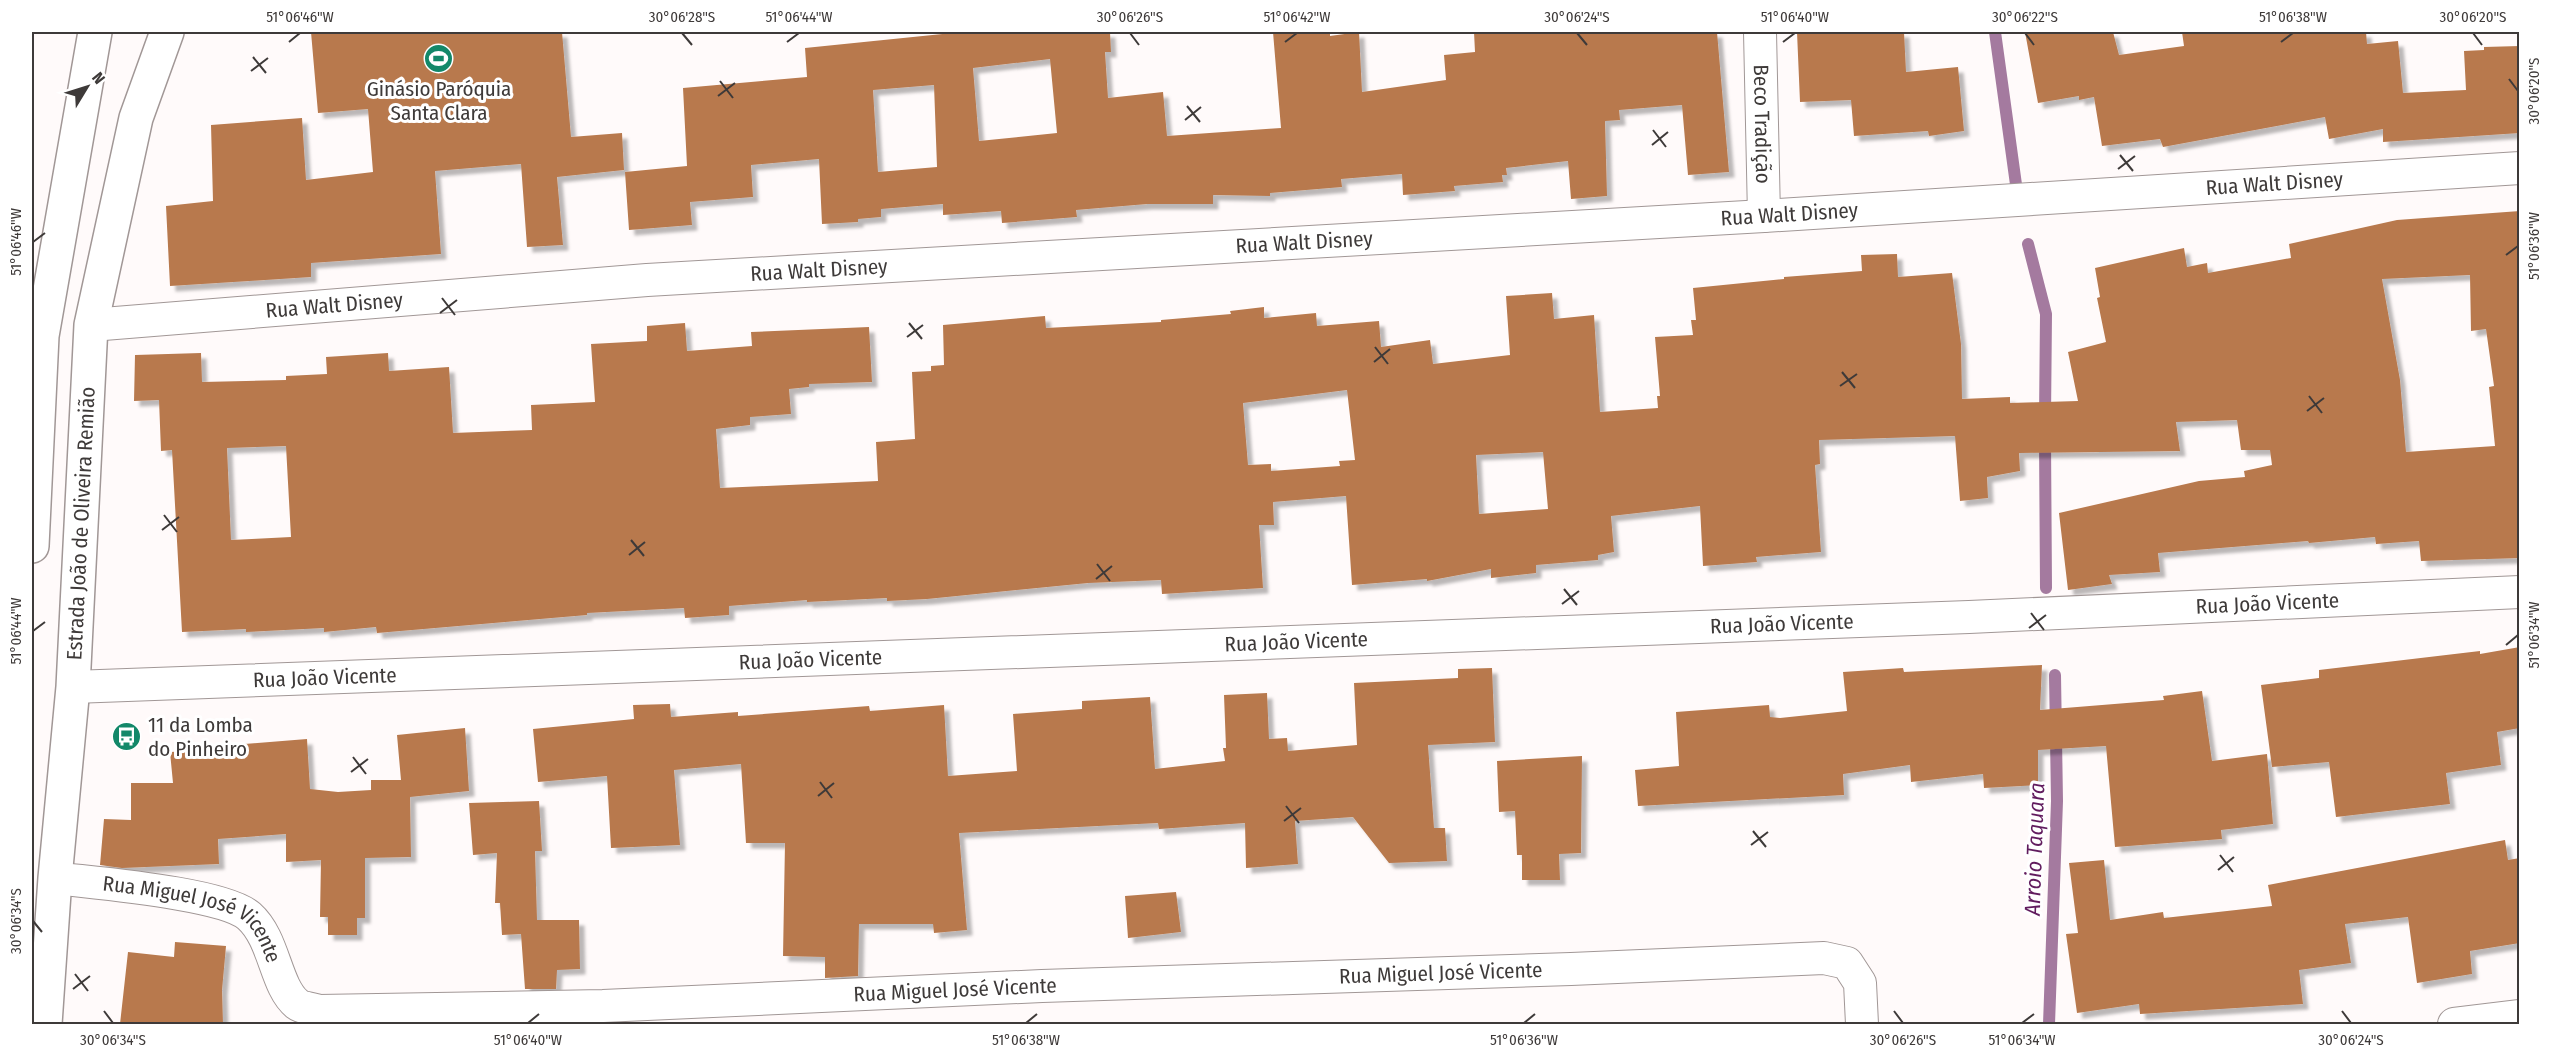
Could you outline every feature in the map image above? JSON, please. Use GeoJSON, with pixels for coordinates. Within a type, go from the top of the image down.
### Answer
{"type":"FeatureCollection","features":[{"type":"Feature","properties":{"kind":"main road"},"geometry":{"type":"LineString","coordinates":[[32,546],[42,336],[95,32]]}},
{"type":"Feature","properties":{"kind":"main road","name":"Estrada João de Oliveira Remião"},"geometry":{"type":"LineString","coordinates":[[45,1024],[55,878],[73,687],[91,325],[136,118],[167,32]]}},
{"type":"Feature","properties":{"kind":"street","name":"Beco Tradição"},"geometry":{"type":"LineString","coordinates":[[1760,32],[1764,216]]}},
{"type":"Feature","properties":{"kind":"street","name":"Rua Walt Disney"},"geometry":{"type":"LineString","coordinates":[[91,325],[647,280],[1764,216],[2520,168]]}},
{"type":"Feature","properties":{"kind":"street","name":"Rua João Vicente"},"geometry":{"type":"LineString","coordinates":[[73,687],[1981,616],[2520,592]]}},
{"type":"Feature","properties":{"kind":"street","name":"Rua Miguel José Vicente"},"geometry":{"type":"LineString","coordinates":[[55,878],[210,899],[248,915],[267,940],[286,989],[298,1004],[319,1011],[603,1006],[1042,986],[1571,969],[1824,958],[1847,963],[1860,983],[1862,1024]]}},
{"type":"Feature","properties":{"kind":"street"},"geometry":{"type":"LineString","coordinates":[[2454,1024],[2520,1016]]}},
{"type":"Feature","properties":{"kind":"building"},"geometry":{"type":"Polygon","coordinates":[[[311,32],[562,32],[571,137],[622,133],[624,170],[557,177],[563,245],[527,247],[521,164],[435,171],[441,254],[311,263],[311,277],[170,286],[166,206],[213,201],[211,125],[302,118],[306,180],[373,172],[368,109],[318,113],[311,32]]]}},
{"type":"Feature","properties":{"kind":"building"},"geometry":{"type":"Polygon","coordinates":[[[962,32],[1110,32],[1111,52],[1105,52],[1108,98],[1163,92],[1167,136],[1281,128],[1273,32],[1330,32],[1330,36],[1359,32],[1362,92],[1446,80],[1444,55],[1475,52],[1474,32],[1717,32],[1729,172],[1688,175],[1682,105],[1619,110],[1620,120],[1605,121],[1607,196],[1571,199],[1568,161],[1506,168],[1507,175],[1502,175],[1503,182],[1454,186],[1455,191],[1403,195],[1402,174],[1341,179],[1342,187],[1270,193],[1270,196],[1213,195],[1213,204],[1147,204],[1076,210],[1077,217],[1002,223],[1001,211],[943,215],[943,204],[881,209],[881,217],[858,219],[858,222],[822,224],[819,159],[751,165],[753,197],[690,202],[692,225],[629,230],[625,172],[687,166],[683,88],[807,77],[805,48],[962,32]],[[1050,59],[973,68],[979,141],[1057,133],[1050,59]],[[934,85],[873,90],[878,172],[937,167],[934,85]]]}},
{"type":"Feature","properties":{"kind":"building"},"geometry":{"type":"Polygon","coordinates":[[[1797,32],[1904,32],[1906,72],[1958,67],[1964,131],[1929,136],[1928,131],[1854,136],[1851,100],[1800,102],[1797,32]]]}},
{"type":"Feature","properties":{"kind":"building"},"geometry":{"type":"Polygon","coordinates":[[[2025,32],[2113,32],[2119,55],[2184,46],[2182,32],[2366,32],[2367,44],[2398,41],[2403,93],[2466,90],[2464,51],[2484,50],[2484,47],[2520,46],[2520,133],[2383,142],[2383,129],[2329,139],[2325,117],[2163,147],[2160,139],[2102,146],[2094,97],[2079,100],[2079,96],[2038,103],[2025,32]]]}},
{"type":"Feature","properties":{"kind":"building"},"geometry":{"type":"Polygon","coordinates":[[[2520,211],[2520,558],[2421,561],[2419,541],[2376,544],[2375,537],[2309,543],[2308,541],[2158,553],[2160,572],[2109,575],[2112,584],[2068,590],[2059,513],[2199,481],[2245,477],[2244,471],[2272,465],[2270,450],[2241,450],[2237,420],[2176,422],[2180,451],[2019,453],[2020,471],[1987,477],[1988,498],[1960,501],[1955,436],[1819,440],[1820,464],[1815,465],[1821,552],[1756,557],[1757,562],[1703,566],[1700,506],[1611,516],[1614,552],[1598,555],[1598,560],[1536,565],[1536,573],[1491,578],[1491,569],[1427,581],[1427,579],[1352,585],[1346,496],[1273,502],[1274,525],[1259,525],[1263,588],[1162,594],[1161,580],[1088,583],[927,599],[887,601],[887,598],[807,602],[807,600],[729,606],[729,615],[685,618],[684,608],[587,613],[587,615],[377,633],[376,627],[324,632],[324,628],[246,632],[246,629],[182,632],[172,450],[161,451],[159,400],[134,401],[135,355],[201,353],[202,382],[286,380],[286,376],[327,374],[326,357],[388,353],[389,371],[449,367],[453,433],[532,430],[531,405],[595,402],[591,344],[647,341],[647,326],[685,323],[687,351],[752,346],[751,332],[869,327],[872,382],[809,384],[809,387],[789,389],[791,414],[750,417],[750,425],[716,429],[720,488],[878,481],[876,442],[915,439],[912,372],[931,371],[931,366],[944,365],[943,325],[1045,316],[1046,328],[1161,322],[1161,320],[1231,314],[1230,311],[1264,307],[1264,318],[1316,313],[1317,326],[1379,321],[1381,347],[1430,340],[1433,364],[1510,355],[1506,296],[1552,293],[1554,319],[1594,315],[1600,412],[1658,408],[1657,396],[1660,396],[1655,337],[1693,335],[1691,320],[1696,320],[1693,288],[1784,279],[1784,277],[1862,271],[1861,255],[1897,254],[1898,277],[1952,273],[1961,344],[1962,399],[2010,397],[2010,403],[2078,401],[2068,352],[2106,342],[2097,298],[2100,297],[2095,268],[2184,248],[2187,267],[2207,263],[2208,273],[2291,258],[2289,244],[2397,220],[2520,211]],[[2470,275],[2382,279],[2400,380],[2406,452],[2495,446],[2489,387],[2494,386],[2486,329],[2471,331],[2470,275]],[[1347,390],[1243,403],[1248,465],[1271,464],[1271,471],[1340,466],[1339,461],[1355,460],[1347,390]],[[286,446],[227,448],[231,540],[291,537],[286,446]],[[1543,452],[1476,455],[1479,514],[1548,509],[1543,452]]]}},
{"type":"Feature","properties":{"kind":"building"},"geometry":{"type":"Polygon","coordinates":[[[2520,647],[2520,728],[2497,732],[2501,765],[2446,773],[2450,804],[2336,817],[2329,762],[2272,767],[2261,685],[2319,678],[2319,670],[2480,651],[2480,654],[2520,647]]]}},
{"type":"Feature","properties":{"kind":"building"},"geometry":{"type":"Polygon","coordinates":[[[2042,665],[2040,710],[2164,700],[2163,696],[2202,691],[2212,761],[2267,754],[2273,824],[2221,830],[2222,839],[2115,847],[2106,746],[2038,750],[2038,785],[1984,788],[1983,774],[1911,782],[1910,765],[1843,774],[1844,795],[1638,806],[1635,770],[1679,766],[1676,712],[1769,705],[1770,717],[1780,718],[1847,711],[1843,672],[1903,668],[1904,672],[2042,665]]]}},
{"type":"Feature","properties":{"kind":"building"},"geometry":{"type":"Polygon","coordinates":[[[1492,668],[1495,742],[1428,745],[1434,828],[1445,828],[1447,861],[1389,863],[1353,817],[1295,821],[1298,864],[1246,868],[1245,823],[1159,829],[1158,823],[959,833],[967,930],[934,933],[933,924],[859,924],[858,976],[825,978],[825,957],[783,956],[785,843],[746,843],[741,764],[674,770],[680,845],[611,848],[607,776],[538,782],[533,729],[634,719],[633,705],[670,704],[671,717],[738,712],[738,716],[869,706],[870,711],[944,705],[948,776],[1017,771],[1013,714],[1082,709],[1082,701],[1150,697],[1155,769],[1225,761],[1223,748],[1226,748],[1224,695],[1267,693],[1269,739],[1287,738],[1288,751],[1357,745],[1354,683],[1458,678],[1458,669],[1492,668]]]}},
{"type":"Feature","properties":{"kind":"building"},"geometry":{"type":"Polygon","coordinates":[[[465,728],[469,791],[410,797],[411,857],[365,858],[365,918],[357,918],[357,935],[328,935],[328,917],[320,917],[321,860],[286,862],[286,834],[218,839],[219,864],[122,868],[100,865],[104,819],[131,820],[131,783],[173,783],[170,752],[307,739],[310,789],[338,792],[371,790],[371,780],[401,780],[397,735],[465,728]]]}},
{"type":"Feature","properties":{"kind":"building"},"geometry":{"type":"Polygon","coordinates":[[[1582,756],[1581,853],[1559,854],[1560,880],[1522,880],[1522,855],[1517,855],[1515,811],[1499,812],[1497,761],[1582,756]]]}},
{"type":"Feature","properties":{"kind":"building"},"geometry":{"type":"Polygon","coordinates":[[[539,801],[542,851],[535,851],[537,920],[579,920],[580,969],[557,970],[556,989],[525,989],[521,934],[502,935],[500,903],[495,903],[497,853],[473,855],[469,803],[539,801]]]}},
{"type":"Feature","properties":{"kind":"building"},"geometry":{"type":"Polygon","coordinates":[[[2505,840],[2508,860],[2520,858],[2520,943],[2470,951],[2472,974],[2417,983],[2408,917],[2345,924],[2351,963],[2299,970],[2303,1004],[2140,1014],[2139,1004],[2077,1013],[2066,934],[2078,933],[2069,863],[2104,860],[2110,920],[2163,912],[2164,918],[2272,906],[2268,885],[2505,840]]]}},
{"type":"Feature","properties":{"kind":"building"},"geometry":{"type":"Polygon","coordinates":[[[1176,892],[1181,932],[1128,938],[1125,896],[1176,892]]]}},
{"type":"Feature","properties":{"kind":"building"},"geometry":{"type":"Polygon","coordinates":[[[175,942],[226,946],[222,990],[223,1024],[120,1024],[128,952],[174,957],[175,942]]]}},
{"type":"Feature","properties":{"kind":"waterway","name":"Arroio Taquara"},"geometry":{"type":"LineString","coordinates":[[1995,32],[2018,199]]}},
{"type":"Feature","properties":{"kind":"waterway","name":"Arroio Taquara"},"geometry":{"type":"LineString","coordinates":[[2028,244],[2046,314],[2045,418]]}},
{"type":"Feature","properties":{"kind":"waterway","name":"Arroio Taquara"},"geometry":{"type":"LineString","coordinates":[[2045,439],[2046,588]]}},
{"type":"Feature","properties":{"kind":"waterway","name":"Arroio Taquara"},"geometry":{"type":"LineString","coordinates":[[2049,1024],[2057,801],[2055,675]]}},
{"type":"Feature","properties":{"kind":"place","name":"Ginásio Paróquia Santa Clara"},"geometry":{"type":"Point","coordinates":[439,58]}},
{"type":"Feature","properties":{"kind":"place","name":"11 da Lomba do Pinheiro"},"geometry":{"type":"Point","coordinates":[127,737]}}]}
